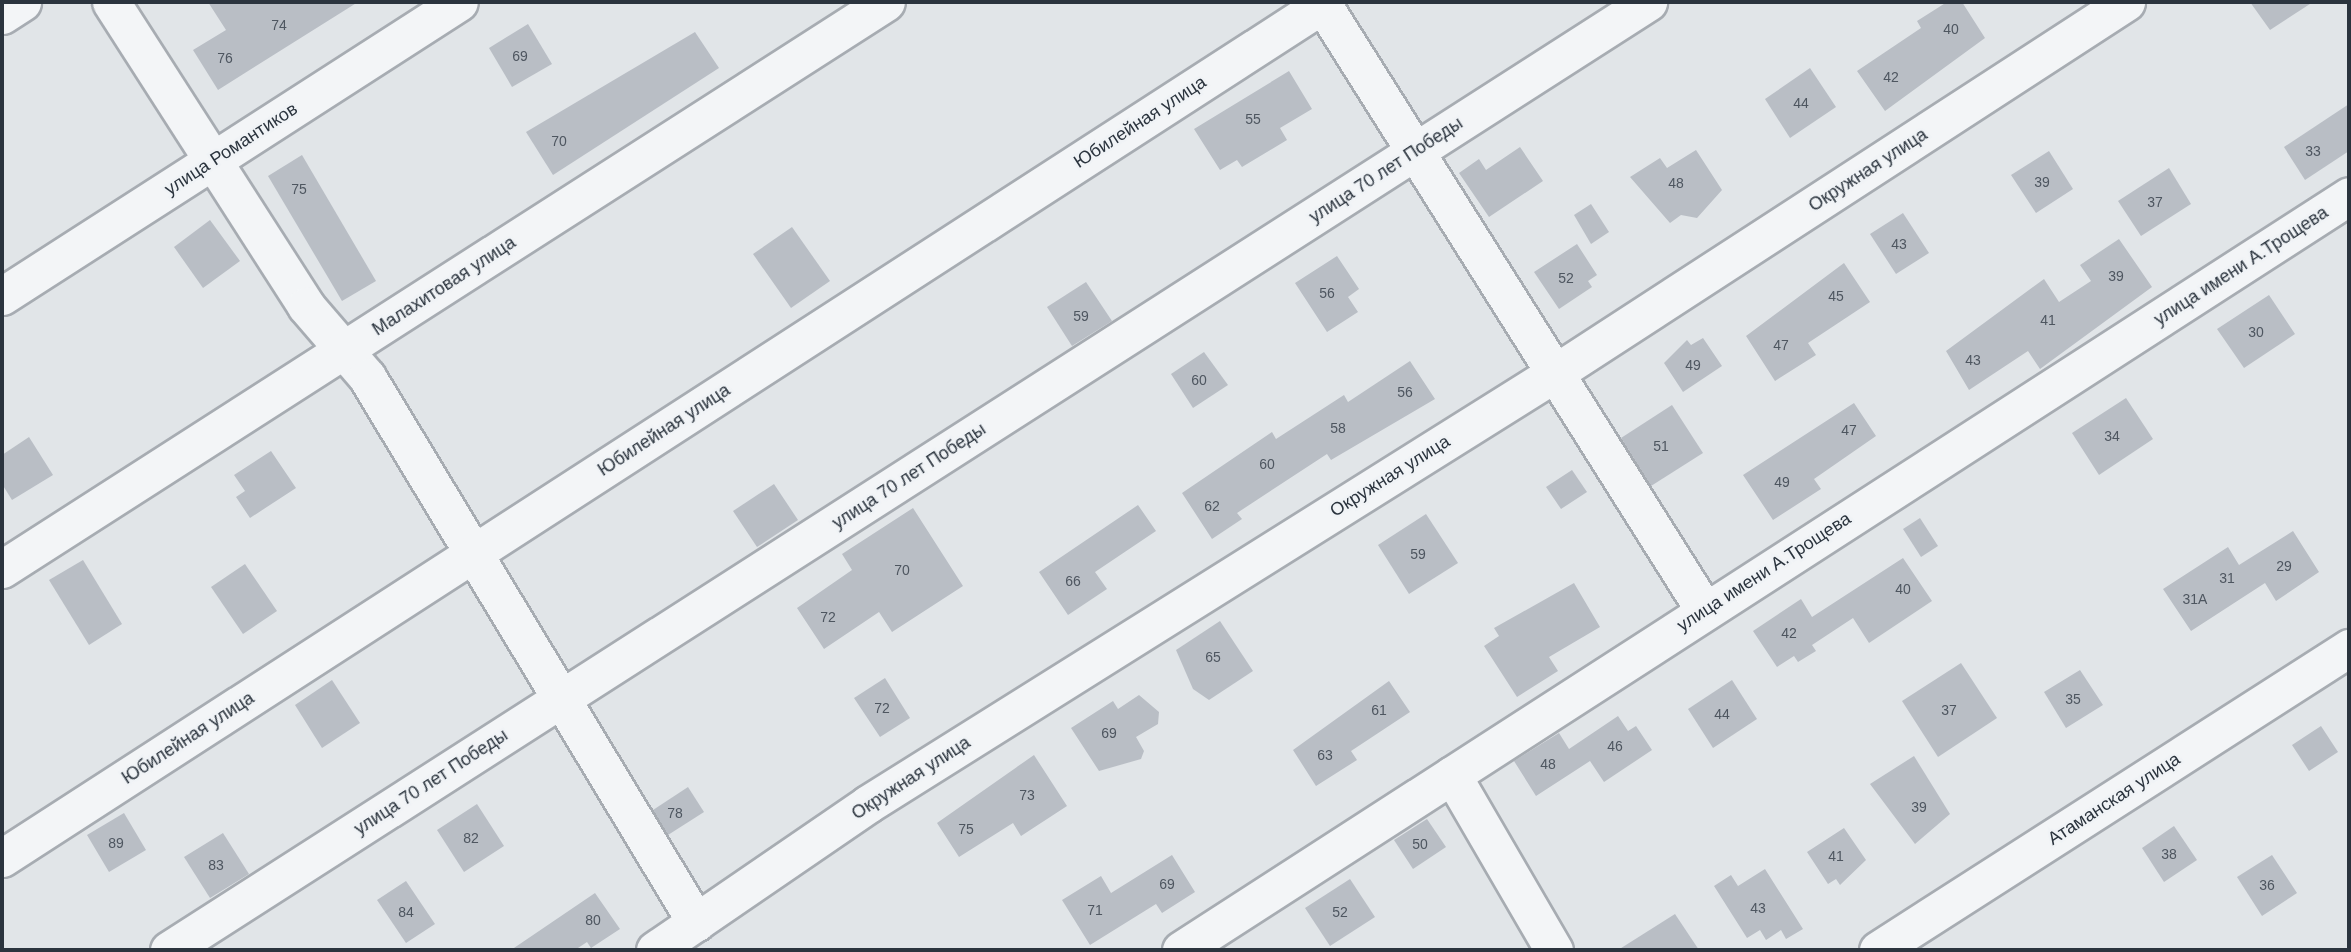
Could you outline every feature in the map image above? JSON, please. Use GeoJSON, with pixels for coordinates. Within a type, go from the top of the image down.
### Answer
{"type":"FeatureCollection","features":[{"type":"Feature","properties":{"kind":"street"},"geometry":{"type":"LineString","coordinates":[[2,15],[22,2]]}},
{"type":"Feature","properties":{"kind":"street"},"geometry":{"type":"LineString","coordinates":[[111,2],[306,306],[344,350],[475,552],[696,922]]}},
{"type":"Feature","properties":{"kind":"street","name":"улица Романтиков"},"geometry":{"type":"LineString","coordinates":[[2,296],[460,2]]}},
{"type":"Feature","properties":{"kind":"street","name":"Малахитовая улица"},"geometry":{"type":"LineString","coordinates":[[2,569],[886,2]]}},
{"type":"Feature","properties":{"kind":"street","name":"улица 70 лет Победы"},"geometry":{"type":"LineString","coordinates":[[169,950],[1648,2]]}},
{"type":"Feature","properties":{"kind":"street","name":"Окружная улица"},"geometry":{"type":"LineString","coordinates":[[655,950],[868,804],[1555,373],[2126,2]]}},
{"type":"Feature","properties":{"kind":"street"},"geometry":{"type":"LineString","coordinates":[[1323,3],[1705,611]]}},
{"type":"Feature","properties":{"kind":"street","name":"Юбилейная улица"},"geometry":{"type":"LineString","coordinates":[[2,858],[1323,3]]}},
{"type":"Feature","properties":{"kind":"street","name":"улица имени А.Трощева"},"geometry":{"type":"LineString","coordinates":[[1181,950],[2349,196]]}},
{"type":"Feature","properties":{"kind":"street","name":"Атаманская улица"},"geometry":{"type":"LineString","coordinates":[[1878,950],[2349,648]]}},
{"type":"Feature","properties":{"kind":"street"},"geometry":{"type":"LineString","coordinates":[[1452,775],[1554,950]]}},
{"type":"Feature","properties":{"kind":"building"},"geometry":{"type":"Polygon","coordinates":[[[208,2],[358,2],[218,90],[193,50],[226,30],[208,2]]]}},
{"type":"Feature","properties":{"kind":"building"},"geometry":{"type":"Polygon","coordinates":[[[1947,2],[1962,2],[1985,38],[1885,111],[1857,71],[1921,28],[1917,21],[1947,2]]]}},
{"type":"Feature","properties":{"kind":"building"},"geometry":{"type":"Polygon","coordinates":[[[2250,2],[2313,2],[2270,30],[2250,2]]]}},
{"type":"Feature","properties":{"kind":"building"},"geometry":{"type":"Polygon","coordinates":[[[528,24],[552,64],[512,87],[489,48],[528,24]]]}},
{"type":"Feature","properties":{"kind":"building"},"geometry":{"type":"Polygon","coordinates":[[[695,32],[719,68],[553,175],[526,132],[695,32]]]}},
{"type":"Feature","properties":{"kind":"building"},"geometry":{"type":"Polygon","coordinates":[[[1810,68],[1836,107],[1790,138],[1765,99],[1810,68]]]}},
{"type":"Feature","properties":{"kind":"building"},"geometry":{"type":"Polygon","coordinates":[[[1289,71],[1312,109],[1280,128],[1287,140],[1242,167],[1237,160],[1220,170],[1194,129],[1289,71]]]}},
{"type":"Feature","properties":{"kind":"building"},"geometry":{"type":"Polygon","coordinates":[[[2349,104],[2349,151],[2305,180],[2284,147],[2349,104]]]}},
{"type":"Feature","properties":{"kind":"building"},"geometry":{"type":"Polygon","coordinates":[[[1520,147],[1543,181],[1489,217],[1459,173],[1479,159],[1486,170],[1520,147]]]}},
{"type":"Feature","properties":{"kind":"building"},"geometry":{"type":"Polygon","coordinates":[[[1696,150],[1722,190],[1697,218],[1681,215],[1670,223],[1630,177],[1660,158],[1667,168],[1696,150]]]}},
{"type":"Feature","properties":{"kind":"building"},"geometry":{"type":"Polygon","coordinates":[[[2049,151],[2073,189],[2036,213],[2011,175],[2049,151]]]}},
{"type":"Feature","properties":{"kind":"building"},"geometry":{"type":"Polygon","coordinates":[[[302,155],[376,281],[342,301],[268,176],[302,155]]]}},
{"type":"Feature","properties":{"kind":"building"},"geometry":{"type":"Polygon","coordinates":[[[2169,168],[2191,204],[2141,236],[2118,201],[2169,168]]]}},
{"type":"Feature","properties":{"kind":"building"},"geometry":{"type":"Polygon","coordinates":[[[1591,204],[1609,232],[1591,244],[1574,215],[1591,204]]]}},
{"type":"Feature","properties":{"kind":"building"},"geometry":{"type":"Polygon","coordinates":[[[1903,213],[1929,253],[1896,274],[1870,234],[1903,213]]]}},
{"type":"Feature","properties":{"kind":"building"},"geometry":{"type":"Polygon","coordinates":[[[210,220],[240,261],[203,288],[174,247],[210,220]]]}},
{"type":"Feature","properties":{"kind":"building"},"geometry":{"type":"Polygon","coordinates":[[[792,227],[830,281],[791,308],[753,254],[792,227]]]}},
{"type":"Feature","properties":{"kind":"building"},"geometry":{"type":"Polygon","coordinates":[[[2119,239],[2152,287],[2040,369],[2028,351],[1969,390],[1946,351],[2044,279],[2059,302],[2091,281],[2080,265],[2119,239]]]}},
{"type":"Feature","properties":{"kind":"building"},"geometry":{"type":"Polygon","coordinates":[[[1577,244],[1597,275],[1588,281],[1592,287],[1559,309],[1534,272],[1577,244]]]}},
{"type":"Feature","properties":{"kind":"building"},"geometry":{"type":"Polygon","coordinates":[[[1337,256],[1359,289],[1348,297],[1358,312],[1327,332],[1295,283],[1337,256]]]}},
{"type":"Feature","properties":{"kind":"building"},"geometry":{"type":"Polygon","coordinates":[[[1844,263],[1870,302],[1808,343],[1816,355],[1775,381],[1746,336],[1844,263]]]}},
{"type":"Feature","properties":{"kind":"building"},"geometry":{"type":"Polygon","coordinates":[[[1086,282],[1112,321],[1072,346],[1047,307],[1086,282]]]}},
{"type":"Feature","properties":{"kind":"building"},"geometry":{"type":"Polygon","coordinates":[[[2269,295],[2295,334],[2244,368],[2217,329],[2269,295]]]}},
{"type":"Feature","properties":{"kind":"building"},"geometry":{"type":"Polygon","coordinates":[[[1703,338],[1722,366],[1683,392],[1664,363],[1687,340],[1691,345],[1703,338]]]}},
{"type":"Feature","properties":{"kind":"building"},"geometry":{"type":"Polygon","coordinates":[[[1204,352],[1228,385],[1193,408],[1171,374],[1204,352]]]}},
{"type":"Feature","properties":{"kind":"building"},"geometry":{"type":"Polygon","coordinates":[[[1410,361],[1435,399],[1331,460],[1327,454],[1237,513],[1242,519],[1212,539],[1182,493],[1272,432],[1276,439],[1344,395],[1348,402],[1410,361]]]}},
{"type":"Feature","properties":{"kind":"building"},"geometry":{"type":"Polygon","coordinates":[[[2126,398],[2153,439],[2099,475],[2072,433],[2126,398]]]}},
{"type":"Feature","properties":{"kind":"building"},"geometry":{"type":"Polygon","coordinates":[[[1854,403],[1876,436],[1814,479],[1821,489],[1773,520],[1743,475],[1854,403]]]}},
{"type":"Feature","properties":{"kind":"building"},"geometry":{"type":"Polygon","coordinates":[[[1672,405],[1703,453],[1651,486],[1621,438],[1672,405]]]}},
{"type":"Feature","properties":{"kind":"building"},"geometry":{"type":"Polygon","coordinates":[[[29,437],[53,475],[12,500],[2,484],[2,455],[29,437]]]}},
{"type":"Feature","properties":{"kind":"building"},"geometry":{"type":"Polygon","coordinates":[[[271,451],[296,488],[250,518],[236,497],[245,491],[234,475],[271,451]]]}},
{"type":"Feature","properties":{"kind":"building"},"geometry":{"type":"Polygon","coordinates":[[[1572,470],[1587,492],[1561,509],[1546,487],[1572,470]]]}},
{"type":"Feature","properties":{"kind":"building"},"geometry":{"type":"Polygon","coordinates":[[[774,484],[798,520],[757,547],[733,511],[774,484]]]}},
{"type":"Feature","properties":{"kind":"building"},"geometry":{"type":"Polygon","coordinates":[[[1138,505],[1156,531],[1095,572],[1107,589],[1068,615],[1039,572],[1138,505]]]}},
{"type":"Feature","properties":{"kind":"building"},"geometry":{"type":"Polygon","coordinates":[[[913,508],[963,586],[892,632],[879,612],[824,649],[797,608],[852,570],[842,554],[913,508]]]}},
{"type":"Feature","properties":{"kind":"building"},"geometry":{"type":"Polygon","coordinates":[[[1426,514],[1458,563],[1409,594],[1378,545],[1426,514]]]}},
{"type":"Feature","properties":{"kind":"building"},"geometry":{"type":"Polygon","coordinates":[[[1920,518],[1938,546],[1921,557],[1903,529],[1920,518]]]}},
{"type":"Feature","properties":{"kind":"building"},"geometry":{"type":"Polygon","coordinates":[[[2293,531],[2319,572],[2276,601],[2265,583],[2191,631],[2163,589],[2228,547],[2239,565],[2293,531]]]}},
{"type":"Feature","properties":{"kind":"building"},"geometry":{"type":"Polygon","coordinates":[[[1903,558],[1932,601],[1869,643],[1853,618],[1812,645],[1816,651],[1798,662],[1794,656],[1777,667],[1753,631],[1801,599],[1812,617],[1903,558]]]}},
{"type":"Feature","properties":{"kind":"building"},"geometry":{"type":"Polygon","coordinates":[[[83,560],[122,624],[89,645],[49,580],[83,560]]]}},
{"type":"Feature","properties":{"kind":"building"},"geometry":{"type":"Polygon","coordinates":[[[245,564],[277,611],[243,634],[211,587],[245,564]]]}},
{"type":"Feature","properties":{"kind":"building"},"geometry":{"type":"Polygon","coordinates":[[[1574,583],[1600,627],[1549,657],[1558,671],[1517,697],[1484,646],[1499,636],[1494,628],[1574,583]]]}},
{"type":"Feature","properties":{"kind":"building"},"geometry":{"type":"Polygon","coordinates":[[[1220,621],[1253,671],[1209,700],[1193,689],[1176,650],[1220,621]]]}},
{"type":"Feature","properties":{"kind":"building"},"geometry":{"type":"Polygon","coordinates":[[[1961,663],[1997,718],[1938,757],[1902,701],[1961,663]]]}},
{"type":"Feature","properties":{"kind":"building"},"geometry":{"type":"Polygon","coordinates":[[[2080,670],[2103,705],[2066,728],[2044,692],[2080,670]]]}},
{"type":"Feature","properties":{"kind":"building"},"geometry":{"type":"Polygon","coordinates":[[[885,678],[910,718],[880,737],[854,698],[885,678]]]}},
{"type":"Feature","properties":{"kind":"building"},"geometry":{"type":"Polygon","coordinates":[[[332,680],[360,723],[322,748],[295,705],[332,680]]]}},
{"type":"Feature","properties":{"kind":"building"},"geometry":{"type":"Polygon","coordinates":[[[1732,680],[1757,719],[1713,748],[1688,709],[1732,680]]]}},
{"type":"Feature","properties":{"kind":"building"},"geometry":{"type":"Polygon","coordinates":[[[1389,681],[1410,712],[1351,751],[1357,760],[1316,786],[1293,750],[1389,681]]]}},
{"type":"Feature","properties":{"kind":"building"},"geometry":{"type":"Polygon","coordinates":[[[1139,695],[1159,712],[1158,724],[1136,737],[1144,751],[1141,759],[1099,771],[1071,728],[1113,701],[1118,709],[1139,695]]]}},
{"type":"Feature","properties":{"kind":"building"},"geometry":{"type":"Polygon","coordinates":[[[1618,716],[1628,731],[1636,726],[1652,750],[1604,782],[1590,761],[1536,796],[1514,761],[1559,733],[1569,749],[1618,716]]]}},
{"type":"Feature","properties":{"kind":"building"},"geometry":{"type":"Polygon","coordinates":[[[2321,726],[2338,752],[2309,771],[2292,745],[2321,726]]]}},
{"type":"Feature","properties":{"kind":"building"},"geometry":{"type":"Polygon","coordinates":[[[1034,755],[1067,806],[1021,836],[1013,823],[959,857],[937,823],[1034,755]]]}},
{"type":"Feature","properties":{"kind":"building"},"geometry":{"type":"Polygon","coordinates":[[[1914,756],[1950,814],[1915,844],[1870,784],[1914,756]]]}},
{"type":"Feature","properties":{"kind":"building"},"geometry":{"type":"Polygon","coordinates":[[[688,787],[704,812],[668,835],[653,810],[688,787]]]}},
{"type":"Feature","properties":{"kind":"building"},"geometry":{"type":"Polygon","coordinates":[[[477,804],[504,846],[464,872],[437,830],[477,804]]]}},
{"type":"Feature","properties":{"kind":"building"},"geometry":{"type":"Polygon","coordinates":[[[124,813],[146,850],[109,872],[87,835],[124,813]]]}},
{"type":"Feature","properties":{"kind":"building"},"geometry":{"type":"Polygon","coordinates":[[[1427,819],[1446,847],[1413,869],[1394,840],[1427,819]]]}},
{"type":"Feature","properties":{"kind":"building"},"geometry":{"type":"Polygon","coordinates":[[[2174,826],[2197,860],[2164,882],[2142,848],[2174,826]]]}},
{"type":"Feature","properties":{"kind":"building"},"geometry":{"type":"Polygon","coordinates":[[[1844,828],[1866,860],[1840,885],[1836,879],[1828,884],[1807,852],[1844,828]]]}},
{"type":"Feature","properties":{"kind":"building"},"geometry":{"type":"Polygon","coordinates":[[[223,833],[249,874],[210,898],[184,857],[223,833]]]}},
{"type":"Feature","properties":{"kind":"building"},"geometry":{"type":"Polygon","coordinates":[[[1172,855],[1195,892],[1162,913],[1156,904],[1090,945],[1062,900],[1101,876],[1111,893],[1172,855]]]}},
{"type":"Feature","properties":{"kind":"building"},"geometry":{"type":"Polygon","coordinates":[[[2272,855],[2297,893],[2262,916],[2237,877],[2272,855]]]}},
{"type":"Feature","properties":{"kind":"building"},"geometry":{"type":"Polygon","coordinates":[[[1765,869],[1803,929],[1786,939],[1781,930],[1766,940],[1760,930],[1747,938],[1714,886],[1731,875],[1738,886],[1765,869]]]}},
{"type":"Feature","properties":{"kind":"building"},"geometry":{"type":"Polygon","coordinates":[[[1350,879],[1375,917],[1330,946],[1305,908],[1350,879]]]}},
{"type":"Feature","properties":{"kind":"building"},"geometry":{"type":"Polygon","coordinates":[[[406,881],[435,924],[406,943],[377,900],[406,881]]]}},
{"type":"Feature","properties":{"kind":"building"},"geometry":{"type":"Polygon","coordinates":[[[595,893],[620,929],[591,948],[587,942],[575,950],[511,950],[595,893]]]}},
{"type":"Feature","properties":{"kind":"building"},"geometry":{"type":"Polygon","coordinates":[[[1675,914],[1699,950],[1618,950],[1675,914]]]}}]}
